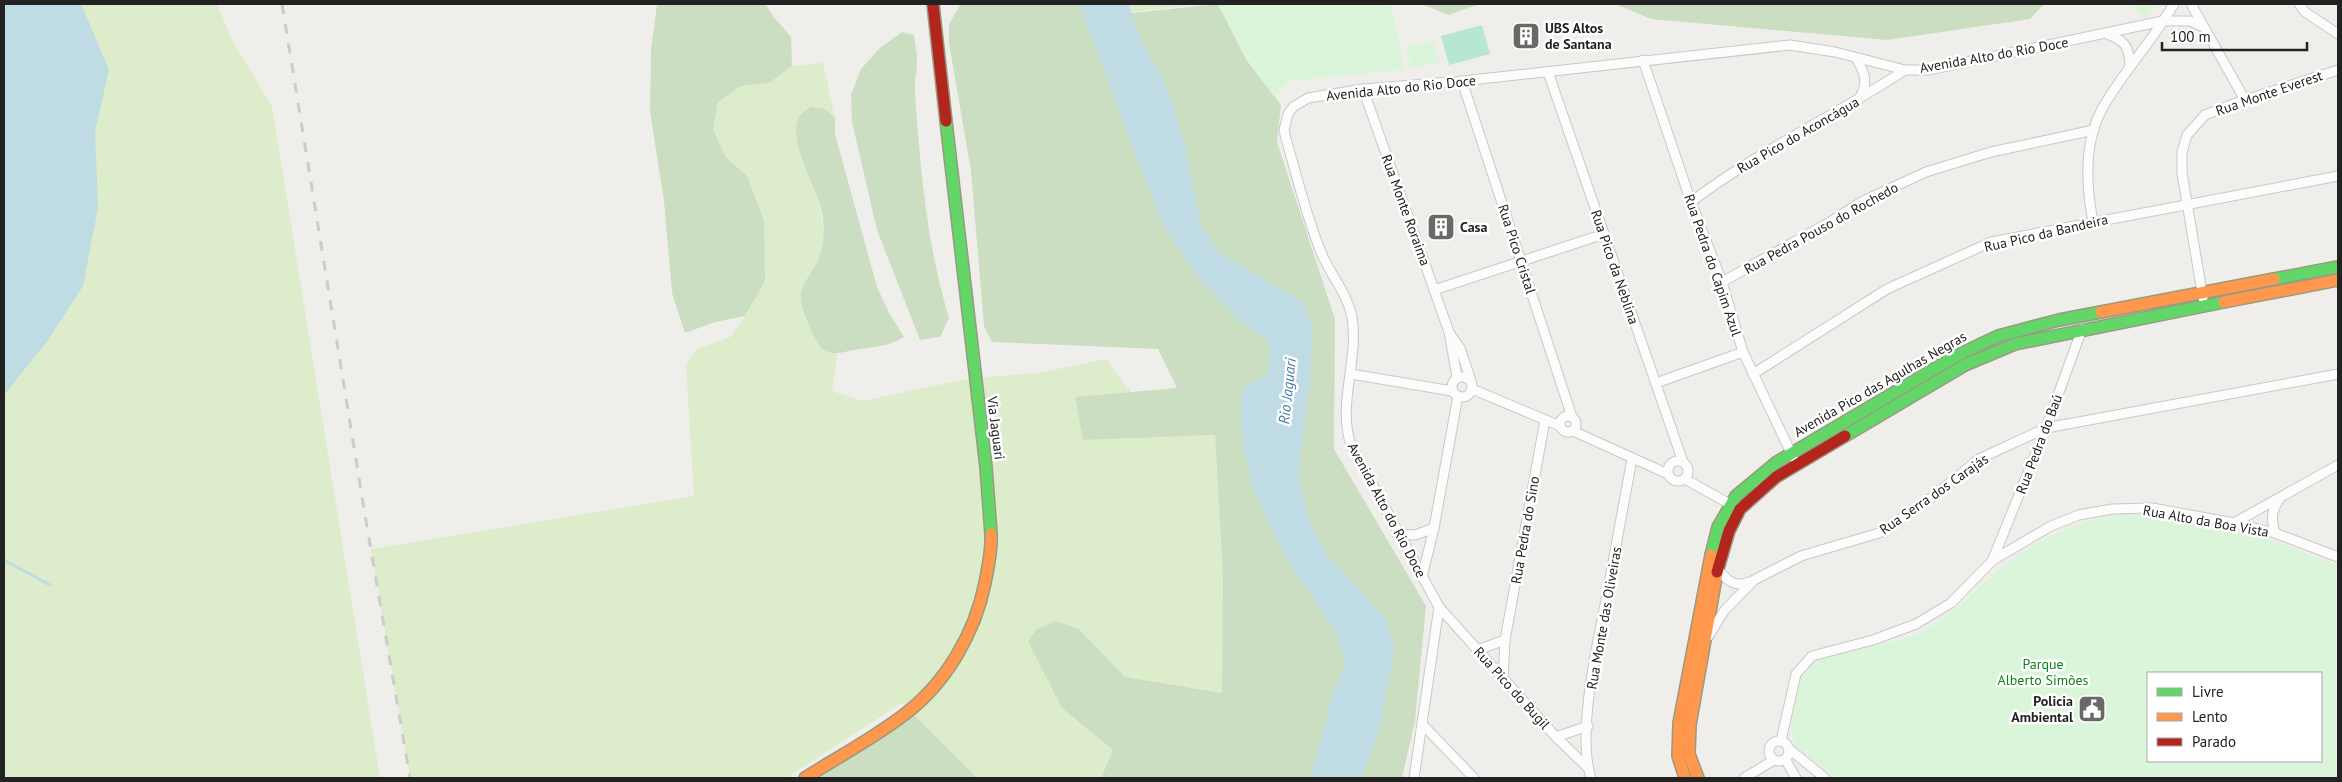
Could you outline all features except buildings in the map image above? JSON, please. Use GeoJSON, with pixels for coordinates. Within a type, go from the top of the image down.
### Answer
{"type":"FeatureCollection","features":[{"type":"Feature","properties":{"kind":"street","name":"Via Jaguari"},"geometry":{"type":"LineString","coordinates":[[805,778],[905,714],[928,692],[966,640],[980,607],[992,545],[986,467],[933,4]]}},
{"type":"Feature","properties":{"kind":"street"},"geometry":{"type":"LineString","coordinates":[[2093,222],[2089,201],[2089,150],[2101,110],[2174,4]]}},
{"type":"Feature","properties":{"kind":"street"},"geometry":{"type":"LineString","coordinates":[[2191,4],[2245,100]]}},
{"type":"Feature","properties":{"kind":"street"},"geometry":{"type":"LineString","coordinates":[[2299,4],[2305,12],[2338,34]]}},
{"type":"Feature","properties":{"kind":"street","name":"Avenida Alto do Rio Doce"},"geometry":{"type":"LineString","coordinates":[[1439,608],[1397,534],[1346,432],[1345,420],[1351,374],[1353,328],[1346,296],[1320,252],[1284,130],[1288,114],[1301,102],[1362,89],[1548,72],[1790,44],[1835,52],[1905,70],[1928,70],[2163,21],[2190,21],[2203,27]]}},
{"type":"Feature","properties":{"kind":"street"},"geometry":{"type":"LineString","coordinates":[[2107,34],[2120,38],[2127,46],[2130,67]]}},
{"type":"Feature","properties":{"kind":"street"},"geometry":{"type":"LineString","coordinates":[[1856,58],[1864,71],[1865,81],[1864,90],[1856,102]]}},
{"type":"Feature","properties":{"kind":"street","name":"Rua Pedra do Capim Azul"},"geometry":{"type":"LineString","coordinates":[[1643,60],[1691,202],[1722,282],[1743,352],[1794,459]]}},
{"type":"Feature","properties":{"kind":"street"},"geometry":{"type":"LineString","coordinates":[[2326,74],[2338,65]]}},
{"type":"Feature","properties":{"kind":"street","name":"Rua Pico do Aconcágua"},"geometry":{"type":"LineString","coordinates":[[1691,202],[1781,142],[1856,102],[1905,70]]}},
{"type":"Feature","properties":{"kind":"street","name":"Rua Monte Everest"},"geometry":{"type":"LineString","coordinates":[[2205,305],[2182,173],[2182,159],[2188,135],[2205,116],[2245,100],[2338,70]]}},
{"type":"Feature","properties":{"kind":"street","name":"Rua Pico da Neblina"},"geometry":{"type":"LineString","coordinates":[[1548,72],[1683,462]]}},
{"type":"Feature","properties":{"kind":"street","name":"Rua Pico Cristal"},"geometry":{"type":"LineString","coordinates":[[1462,81],[1572,417]]}},
{"type":"Feature","properties":{"kind":"street","name":"Rua Monte Roraima"},"geometry":{"type":"LineString","coordinates":[[1362,89],[1449,332],[1457,377]]}},
{"type":"Feature","properties":{"kind":"street","name":"Rua Pedra Pouso do Rochedo"},"geometry":{"type":"LineString","coordinates":[[1722,282],[1863,201],[1926,172],[1991,152],[2094,130]]}},
{"type":"Feature","properties":{"kind":"street","name":"Rua Pico da Bandeira"},"geometry":{"type":"LineString","coordinates":[[1753,374],[1887,289],[1991,242],[2188,203],[2338,176]]}},
{"type":"Feature","properties":{"kind":"street"},"geometry":{"type":"LineString","coordinates":[[1434,290],[1522,263],[1604,234]]}},
{"type":"Feature","properties":{"kind":"street","name":"Avenida Pico das Agulhas Negras"},"geometry":{"type":"LineString","coordinates":[[1794,459],[1956,356],[1998,336],[2059,320],[2338,267]]}},
{"type":"Feature","properties":{"kind":"street","name":"Avenida Pico das Agulhas Negras"},"geometry":{"type":"LineString","coordinates":[[1685,778],[1678,756],[1679,723],[1708,564],[1718,527],[1759,475],[1794,459],[1978,359],[2015,344],[2082,329],[2338,280]]}},
{"type":"Feature","properties":{"kind":"street","name":"Rua Pedra do Baú"},"geometry":{"type":"LineString","coordinates":[[1994,560],[2046,428],[2082,329]]}},
{"type":"Feature","properties":{"kind":"street","name":"Rua Monte Roraima"},"geometry":{"type":"LineString","coordinates":[[1449,332],[1460,348],[1471,386]]}},
{"type":"Feature","properties":{"kind":"street"},"geometry":{"type":"LineString","coordinates":[[1656,384],[1743,352]]}},
{"type":"Feature","properties":{"kind":"street"},"geometry":{"type":"LineString","coordinates":[[1351,374],[1466,396],[1471,386]]}},
{"type":"Feature","properties":{"kind":"street","name":"Rua Serra dos Carajás"},"geometry":{"type":"LineString","coordinates":[[1706,640],[1724,610],[1754,580],[1801,556],[1879,533],[1930,499],[1979,459],[2046,428],[2338,374]]}},
{"type":"Feature","properties":{"kind":"street"},"geometry":{"type":"LineString","coordinates":[[1422,578],[1434,528],[1455,394],[1453,381],[1457,377],[1463,376],[1471,386],[1560,426],[1565,432],[1573,431],[1668,474],[1676,481],[1685,479],[1735,506]]}},
{"type":"Feature","properties":{"kind":"street"},"geometry":{"type":"LineString","coordinates":[[1560,426],[1564,417],[1572,417],[1576,424],[1573,431]]}},
{"type":"Feature","properties":{"kind":"street","name":"Rua Pedra do Sino"},"geometry":{"type":"LineString","coordinates":[[1503,679],[1505,640],[1545,420]]}},
{"type":"Feature","properties":{"kind":"street","name":"Rua Monte das Oliveiras"},"geometry":{"type":"LineString","coordinates":[[1591,778],[1587,767],[1593,668],[1632,459]]}},
{"type":"Feature","properties":{"kind":"street"},"geometry":{"type":"LineString","coordinates":[[1668,474],[1673,462],[1683,462],[1710,491]]}},
{"type":"Feature","properties":{"kind":"street"},"geometry":{"type":"LineString","coordinates":[[2234,523],[2338,466]]}},
{"type":"Feature","properties":{"kind":"street"},"geometry":{"type":"LineString","coordinates":[[1685,479],[1689,470]]}},
{"type":"Feature","properties":{"kind":"street"},"geometry":{"type":"LineString","coordinates":[[2275,533],[2272,511],[2284,494]]}},
{"type":"Feature","properties":{"kind":"street","name":"Avenida Pico das Agulhas Negras"},"geometry":{"type":"LineString","coordinates":[[1698,778],[1690,754],[1690,725],[1718,568],[1735,506]]}},
{"type":"Feature","properties":{"kind":"street","name":"Rua Alto da Boa Vista"},"geometry":{"type":"LineString","coordinates":[[1781,741],[1796,674],[1812,656],[1873,640],[1916,624],[1951,602],[1994,560],[2051,526],[2079,515],[2112,509],[2152,508],[2234,523],[2275,533],[2338,557]]}},
{"type":"Feature","properties":{"kind":"street"},"geometry":{"type":"LineString","coordinates":[[1397,534],[1415,535],[1434,528]]}},
{"type":"Feature","properties":{"kind":"street"},"geometry":{"type":"LineString","coordinates":[[1718,568],[1732,583],[1741,586],[1754,580]]}},
{"type":"Feature","properties":{"kind":"street"},"geometry":{"type":"LineString","coordinates":[[1414,778],[1439,608]]}},
{"type":"Feature","properties":{"kind":"street","name":"Rua Pico do Bugil"},"geometry":{"type":"LineString","coordinates":[[1439,608],[1556,737],[1587,767]]}},
{"type":"Feature","properties":{"kind":"street"},"geometry":{"type":"LineString","coordinates":[[1477,650],[1505,640]]}},
{"type":"Feature","properties":{"kind":"street"},"geometry":{"type":"LineString","coordinates":[[1422,724],[1474,778]]}},
{"type":"Feature","properties":{"kind":"street"},"geometry":{"type":"LineString","coordinates":[[1556,737],[1588,726]]}},
{"type":"Feature","properties":{"kind":"street"},"geometry":{"type":"LineString","coordinates":[[1754,771],[1772,743],[1781,741],[1796,778]]}},
{"type":"Feature","properties":{"kind":"street"},"geometry":{"type":"LineString","coordinates":[[1768,749],[1769,755],[1774,760],[1780,761],[1787,754]]}},
{"type":"Feature","properties":{"kind":"street"},"geometry":{"type":"LineString","coordinates":[[1787,754],[1816,770],[1825,778]]}},
{"type":"Feature","properties":{"kind":"street"},"geometry":{"type":"LineString","coordinates":[[1744,778],[1774,760]]}},
{"type":"Feature","properties":{"kind":"green space"},"geometry":{"type":"Polygon","coordinates":[[[4,4],[217,4],[232,40],[272,106],[380,778],[4,778],[4,4]]]}},
{"type":"Feature","properties":{"kind":"green space"},"geometry":{"type":"Polygon","coordinates":[[[657,4],[765,4],[791,37],[792,66],[769,83],[741,86],[718,102],[713,130],[726,157],[747,176],[764,221],[765,281],[745,316],[715,322],[685,333],[672,293],[664,201],[650,111],[651,50],[657,4]]]}},
{"type":"Feature","properties":{"kind":"green space"},"geometry":{"type":"Polygon","coordinates":[[[961,4],[1079,4],[1085,18],[1218,4],[1246,59],[1281,105],[1277,142],[1335,319],[1334,449],[1426,606],[1415,721],[1402,778],[1101,778],[1113,750],[1062,708],[1028,641],[1037,629],[1055,621],[1079,629],[1125,677],[1222,693],[1223,577],[1215,435],[1083,440],[1075,397],[1177,388],[1158,349],[992,342],[984,326],[971,171],[949,43],[949,24],[961,4]]]}},
{"type":"Feature","properties":{"kind":"green space"},"geometry":{"type":"Polygon","coordinates":[[[1128,4],[1203,4],[1131,12],[1128,4]]]}},
{"type":"Feature","properties":{"kind":"green space"},"geometry":{"type":"Polygon","coordinates":[[[1218,4],[1390,4],[1400,41],[1404,70],[1289,81],[1275,97],[1246,59],[1218,4]]]}},
{"type":"Feature","properties":{"kind":"green space"},"geometry":{"type":"Polygon","coordinates":[[[1422,4],[1480,4],[1448,15],[1422,4]]]}},
{"type":"Feature","properties":{"kind":"green space"},"geometry":{"type":"Polygon","coordinates":[[[1615,4],[2044,4],[2030,19],[1887,40],[1651,19],[1615,4]]]}},
{"type":"Feature","properties":{"kind":"green space"},"geometry":{"type":"Polygon","coordinates":[[[2131,4],[2157,4],[2145,19],[2131,4]]]}},
{"type":"Feature","properties":{"kind":"green space"},"geometry":{"type":"Polygon","coordinates":[[[1482,25],[1490,54],[1449,65],[1441,36],[1482,25]]]}},
{"type":"Feature","properties":{"kind":"green space"},"geometry":{"type":"Polygon","coordinates":[[[902,32],[914,35],[917,61],[915,92],[919,149],[926,206],[935,263],[949,318],[940,337],[920,340],[877,230],[852,122],[851,95],[861,69],[880,48],[902,32]]]}},
{"type":"Feature","properties":{"kind":"green space"},"geometry":{"type":"Polygon","coordinates":[[[1433,41],[1440,62],[1412,68],[1405,47],[1433,41]]]}},
{"type":"Feature","properties":{"kind":"green space"},"geometry":{"type":"Polygon","coordinates":[[[823,63],[835,118],[825,109],[818,198],[824,228],[819,257],[804,282],[823,349],[837,354],[832,391],[863,401],[971,378],[1038,373],[1106,359],[1131,392],[1076,397],[1083,440],[1215,435],[1223,577],[1222,693],[1125,677],[1079,629],[1062,708],[1113,750],[1101,778],[977,778],[902,703],[786,778],[410,778],[371,549],[694,496],[686,364],[697,349],[730,337],[745,316],[765,281],[747,176],[726,157],[713,130],[718,102],[741,86],[769,83],[792,66],[823,63]]]}},
{"type":"Feature","properties":{"kind":"green space"},"geometry":{"type":"Polygon","coordinates":[[[811,107],[825,109],[835,118],[835,134],[877,287],[889,313],[904,337],[891,344],[840,353],[827,352],[820,346],[812,333],[802,307],[801,294],[804,284],[819,257],[824,229],[819,201],[804,164],[797,139],[796,127],[799,117],[811,107]]]}},
{"type":"Feature","properties":{"kind":"green space","name":"Parque Alberto Simões"},"geometry":{"type":"Polygon","coordinates":[[[2126,513],[2161,516],[2264,537],[2338,565],[2338,778],[1837,778],[1797,748],[1793,729],[1795,704],[1802,679],[1813,663],[1840,653],[1909,637],[1922,631],[1944,618],[2002,567],[2030,547],[2061,532],[2093,520],[2126,513]]]}},
{"type":"Feature","properties":{"kind":"green space"},"geometry":{"type":"Polygon","coordinates":[[[914,715],[977,778],[818,778],[914,715]]]}},
{"type":"Feature","properties":{"kind":"water"},"geometry":{"type":"Polygon","coordinates":[[[4,4],[81,4],[109,70],[95,131],[98,208],[83,286],[48,340],[4,395],[4,4]]]}},
{"type":"Feature","properties":{"kind":"water","name":"Rio Jaguari"},"geometry":{"type":"Polygon","coordinates":[[[1079,4],[1128,4],[1143,43],[1168,90],[1185,145],[1201,225],[1220,253],[1303,302],[1312,327],[1311,375],[1298,472],[1309,520],[1328,556],[1387,620],[1394,651],[1379,732],[1362,778],[1311,778],[1334,690],[1345,663],[1334,628],[1304,586],[1277,541],[1252,486],[1241,435],[1242,389],[1267,374],[1271,344],[1240,321],[1198,277],[1161,222],[1079,4]]]}},
{"type":"Feature","properties":{"kind":"waterway"},"geometry":{"type":"LineString","coordinates":[[4,560],[50,585]]}},
{"type":"Feature","properties":{"kind":"railway"},"geometry":{"type":"LineString","coordinates":[[282,4],[410,778]]}},
{"type":"Feature","properties":{"kind":"traffic: fast"},"geometry":{"type":"LineString","coordinates":[[946,121],[986,467],[991,534]]}},
{"type":"Feature","properties":{"kind":"traffic: fast"},"geometry":{"type":"LineString","coordinates":[[2274,279],[2338,267]]}},
{"type":"Feature","properties":{"kind":"traffic: fast"},"geometry":{"type":"LineString","coordinates":[[1845,436],[1965,365],[2015,344],[2224,302]]}},
{"type":"Feature","properties":{"kind":"traffic: fast"},"geometry":{"type":"LineString","coordinates":[[1711,555],[1718,527],[1736,496],[1777,462],[1956,356],[1998,336],[2059,320],[2101,312]]}},
{"type":"Feature","properties":{"kind":"traffic: slow"},"geometry":{"type":"LineString","coordinates":[[2101,312],[2274,279]]}},
{"type":"Feature","properties":{"kind":"traffic: slow"},"geometry":{"type":"LineString","coordinates":[[2224,302],[2338,280]]}},
{"type":"Feature","properties":{"kind":"traffic: slow"},"geometry":{"type":"LineString","coordinates":[[805,778],[905,714],[920,702],[946,672],[966,638],[980,602],[990,559],[991,534]]}},
{"type":"Feature","properties":{"kind":"traffic: slow"},"geometry":{"type":"LineString","coordinates":[[1685,778],[1678,756],[1679,723],[1711,555]]}},
{"type":"Feature","properties":{"kind":"traffic: slow"},"geometry":{"type":"LineString","coordinates":[[1698,778],[1689,754],[1690,725],[1717,572]]}},
{"type":"Feature","properties":{"kind":"traffic: jam"},"geometry":{"type":"LineString","coordinates":[[933,4],[946,121]]}},
{"type":"Feature","properties":{"kind":"traffic: jam"},"geometry":{"type":"LineString","coordinates":[[1717,572],[1729,531],[1740,509],[1776,477],[1845,436]]}},
{"type":"Feature","properties":{"kind":"place","name":"UBS Altos de Santana"},"geometry":{"type":"Point","coordinates":[1526,36]}},
{"type":"Feature","properties":{"kind":"place","name":"Casa"},"geometry":{"type":"Point","coordinates":[1441,227]}},
{"type":"Feature","properties":{"kind":"place","name":"Policia Ambiental"},"geometry":{"type":"Point","coordinates":[2092,709]}}]}
